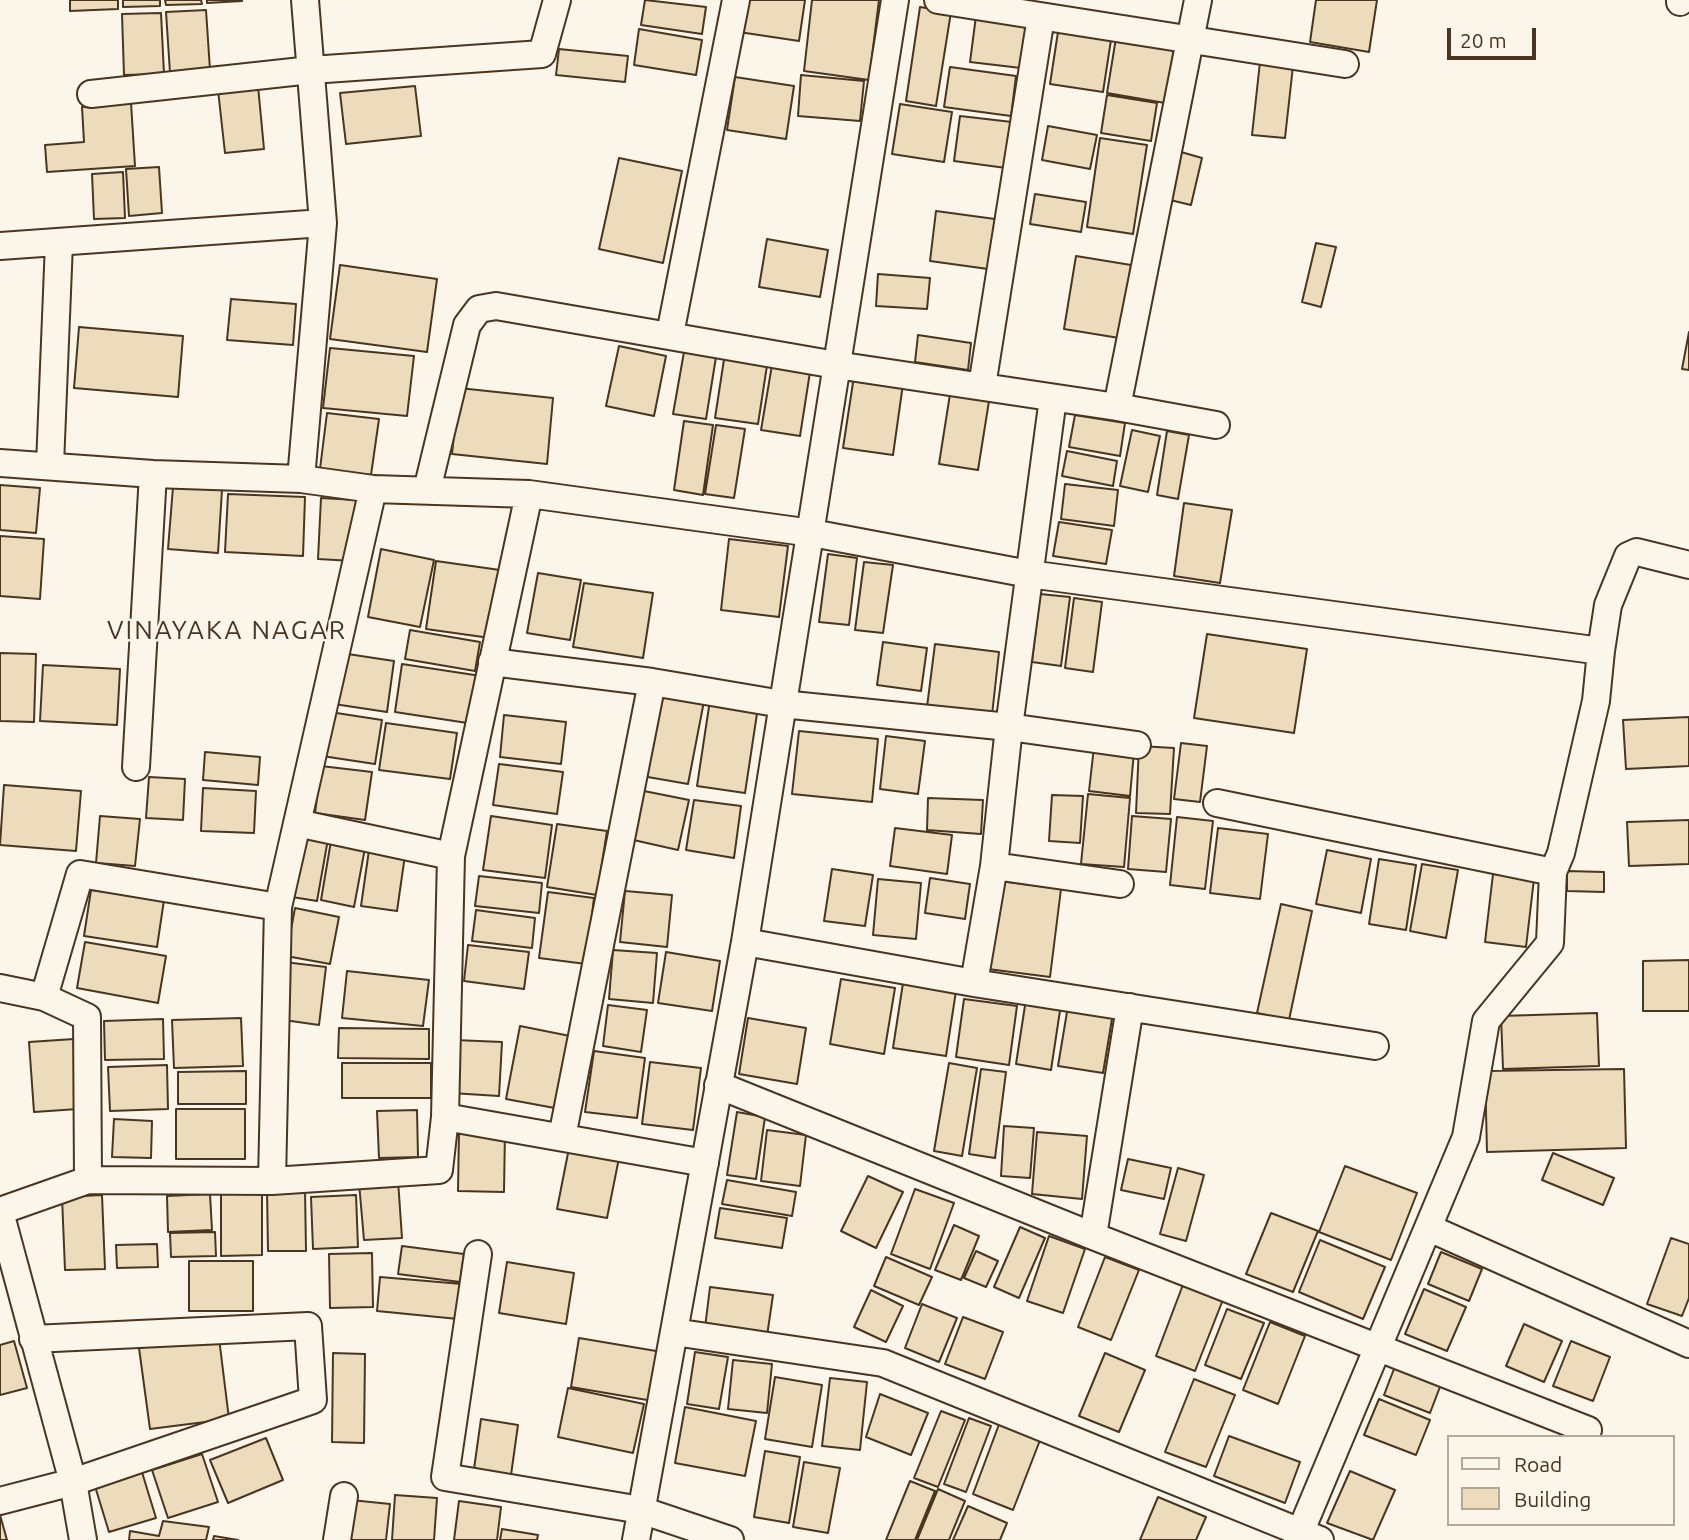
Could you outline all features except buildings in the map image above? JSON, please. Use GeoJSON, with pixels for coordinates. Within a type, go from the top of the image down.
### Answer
{"type":"FeatureCollection","features":[{"type":"Feature","properties":{"kind":"street"},"geometry":{"type":"LineString","coordinates":[[301,479],[323,223],[305,0]]}},
{"type":"Feature","properties":{"kind":"street"},"geometry":{"type":"LineString","coordinates":[[92,94],[311,70],[542,54],[557,0]]}},
{"type":"Feature","properties":{"kind":"street"},"geometry":{"type":"LineString","coordinates":[[670,334],[736,0]]}},
{"type":"Feature","properties":{"kind":"street"},"geometry":{"type":"LineString","coordinates":[[636,1540],[745,942],[895,0]]}},
{"type":"Feature","properties":{"kind":"street"},"geometry":{"type":"LineString","coordinates":[[938,0],[1345,64]]}},
{"type":"Feature","properties":{"kind":"street"},"geometry":{"type":"LineString","coordinates":[[1117,407],[1198,0]]}},
{"type":"Feature","properties":{"kind":"street"},"geometry":{"type":"LineString","coordinates":[[982,386],[1041,17]]}},
{"type":"Feature","properties":{"kind":"street"},"geometry":{"type":"LineString","coordinates":[[0,246],[323,223]]}},
{"type":"Feature","properties":{"kind":"street"},"geometry":{"type":"LineString","coordinates":[[50,465],[59,243]]}},
{"type":"Feature","properties":{"kind":"street"},"geometry":{"type":"LineString","coordinates":[[427,490],[467,326],[479,309],[496,306],[670,334],[836,365],[1117,407],[1216,425]]}},
{"type":"Feature","properties":{"kind":"street"},"geometry":{"type":"LineString","coordinates":[[974,984],[994,866],[1009,727],[1053,398]]}},
{"type":"Feature","properties":{"kind":"street"},"geometry":{"type":"LineString","coordinates":[[0,463],[153,474],[301,479],[373,489],[529,494],[812,533],[1030,574],[1601,650]]}},
{"type":"Feature","properties":{"kind":"street"},"geometry":{"type":"LineString","coordinates":[[136,767],[153,474]]}},
{"type":"Feature","properties":{"kind":"street"},"geometry":{"type":"LineString","coordinates":[[272,1181],[278,907],[373,489]]}},
{"type":"Feature","properties":{"kind":"street"},"geometry":{"type":"LineString","coordinates":[[83,1540],[73,1482],[33,1339],[12,1302],[0,1211],[88,1180],[272,1181],[439,1170],[445,1117],[451,856],[529,494]]}},
{"type":"Feature","properties":{"kind":"street"},"geometry":{"type":"LineString","coordinates":[[674,1332],[883,1363],[1306,1537],[1466,1137],[1486,1021],[1550,943],[1553,872],[1561,853],[1596,701],[1608,605],[1628,556],[1637,552],[1689,565]]}},
{"type":"Feature","properties":{"kind":"street"},"geometry":{"type":"LineString","coordinates":[[492,662],[652,682],[782,704],[1009,727],[1137,746]]}},
{"type":"Feature","properties":{"kind":"street"},"geometry":{"type":"LineString","coordinates":[[562,1137],[652,682]]}},
{"type":"Feature","properties":{"kind":"street"},"geometry":{"type":"LineString","coordinates":[[1216,803],[1553,872]]}},
{"type":"Feature","properties":{"kind":"street"},"geometry":{"type":"LineString","coordinates":[[297,823],[451,856]]}},
{"type":"Feature","properties":{"kind":"street"},"geometry":{"type":"LineString","coordinates":[[994,866],[1120,884]]}},
{"type":"Feature","properties":{"kind":"street"},"geometry":{"type":"LineString","coordinates":[[44,997],[80,874],[278,907]]}},
{"type":"Feature","properties":{"kind":"street"},"geometry":{"type":"LineString","coordinates":[[745,942],[974,984],[1375,1046]]}},
{"type":"Feature","properties":{"kind":"street"},"geometry":{"type":"LineString","coordinates":[[0,988],[44,997],[87,1017],[88,1180]]}},
{"type":"Feature","properties":{"kind":"street"},"geometry":{"type":"LineString","coordinates":[[1093,1236],[1130,1007]]}},
{"type":"Feature","properties":{"kind":"street"},"geometry":{"type":"LineString","coordinates":[[718,1085],[1093,1236],[1588,1430]]}},
{"type":"Feature","properties":{"kind":"street"},"geometry":{"type":"LineString","coordinates":[[445,1117],[705,1163]]}},
{"type":"Feature","properties":{"kind":"street"},"geometry":{"type":"LineString","coordinates":[[1429,1228],[1689,1345]]}},
{"type":"Feature","properties":{"kind":"street"},"geometry":{"type":"LineString","coordinates":[[478,1254],[445,1477],[641,1510],[730,1540]]}},
{"type":"Feature","properties":{"kind":"street"},"geometry":{"type":"LineString","coordinates":[[0,1501],[73,1482],[313,1400],[308,1326],[33,1339]]}},
{"type":"Feature","properties":{"kind":"street"},"geometry":{"type":"LineString","coordinates":[[337,1540],[344,1496]]}},
{"type":"Feature","properties":{"kind":"district","name":"VINAYAKA NAGAR"},"geometry":{"type":"Point","coordinates":[227,630]}}]}
